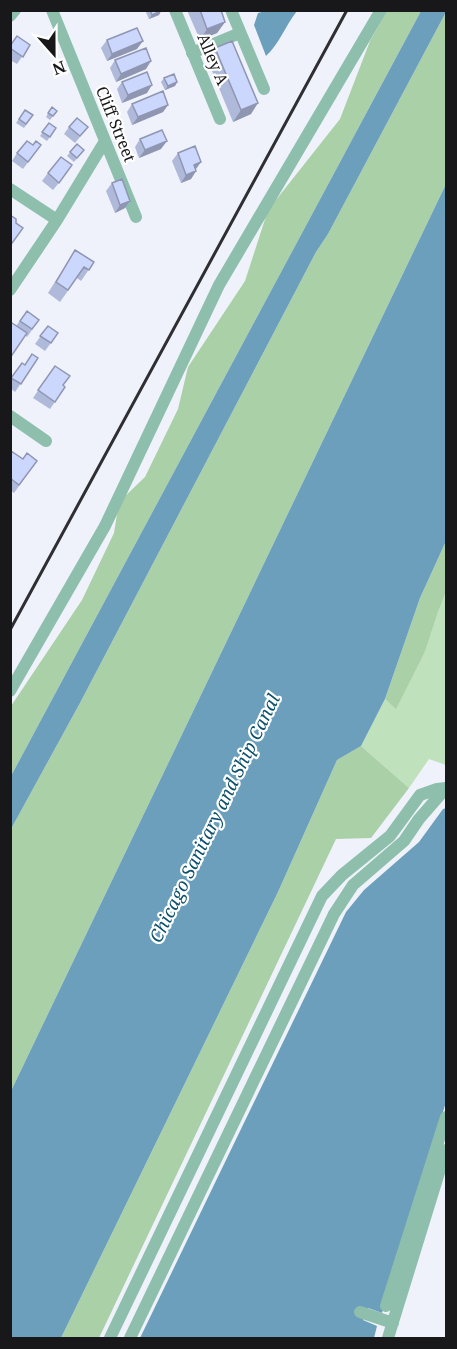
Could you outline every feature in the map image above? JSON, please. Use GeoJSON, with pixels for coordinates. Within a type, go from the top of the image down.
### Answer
{"type":"FeatureCollection","features":[{"type":"Feature","properties":{"kind":"street"},"geometry":{"type":"LineString","coordinates":[[10,16],[15,10]]}},
{"type":"Feature","properties":{"kind":"street","name":"Cliff Street"},"geometry":{"type":"LineString","coordinates":[[52,10],[136,217]]}},
{"type":"Feature","properties":{"kind":"street","name":"Alley A"},"geometry":{"type":"LineString","coordinates":[[175,10],[220,119]]}},
{"type":"Feature","properties":{"kind":"street"},"geometry":{"type":"LineString","coordinates":[[10,691],[105,526],[219,285],[381,10]]}},
{"type":"Feature","properties":{"kind":"street"},"geometry":{"type":"LineString","coordinates":[[233,11],[264,89]]}},
{"type":"Feature","properties":{"kind":"street"},"geometry":{"type":"LineString","coordinates":[[192,53],[240,33]]}},
{"type":"Feature","properties":{"kind":"street"},"geometry":{"type":"LineString","coordinates":[[10,290],[57,220],[105,141]]}},
{"type":"Feature","properties":{"kind":"street"},"geometry":{"type":"LineString","coordinates":[[10,189],[57,220]]}},
{"type":"Feature","properties":{"kind":"street"},"geometry":{"type":"LineString","coordinates":[[10,416],[46,441]]}},
{"type":"Feature","properties":{"kind":"street"},"geometry":{"type":"LineString","coordinates":[[110,1338],[322,896],[342,875],[390,836],[420,795],[446,788]]}},
{"type":"Feature","properties":{"kind":"street"},"geometry":{"type":"LineString","coordinates":[[130,1338],[334,914],[353,885],[404,841],[419,819],[446,788]]}},
{"type":"Feature","properties":{"kind":"street"},"geometry":{"type":"LineString","coordinates":[[386,1306],[447,1117]]}},
{"type":"Feature","properties":{"kind":"street"},"geometry":{"type":"LineString","coordinates":[[388,1338],[447,1150]]}},
{"type":"Feature","properties":{"kind":"street"},"geometry":{"type":"LineString","coordinates":[[360,1312],[393,1323]]}},
{"type":"Feature","properties":{"kind":"green space"},"geometry":{"type":"Polygon","coordinates":[[[387,11],[421,11],[11,776],[11,706],[82,600],[114,533],[119,502],[145,477],[178,409],[188,367],[245,281],[268,210],[340,119],[370,41],[387,11]]]}},
{"type":"Feature","properties":{"kind":"green space"},"geometry":{"type":"Polygon","coordinates":[[[446,12],[446,184],[11,1091],[11,829],[80,703],[316,252],[328,234],[446,12]]]}},
{"type":"Feature","properties":{"kind":"green space"},"geometry":{"type":"Polygon","coordinates":[[[446,541],[446,592],[425,652],[396,709],[385,699],[420,598],[446,541]]]}},
{"type":"Feature","properties":{"kind":"green space"},"geometry":{"type":"Polygon","coordinates":[[[446,592],[446,765],[429,759],[409,788],[361,746],[385,699],[396,708],[425,652],[446,592]]]}},
{"type":"Feature","properties":{"kind":"green space"},"geometry":{"type":"Polygon","coordinates":[[[361,746],[409,788],[371,838],[336,839],[99,1338],[61,1338],[278,892],[337,760],[361,746]]]}},
{"type":"Feature","properties":{"kind":"water"},"geometry":{"type":"Polygon","coordinates":[[[269,10],[297,11],[266,56],[254,25],[258,13],[269,10]]]}},
{"type":"Feature","properties":{"kind":"water"},"geometry":{"type":"Polygon","coordinates":[[[421,11],[446,12],[328,234],[316,252],[80,703],[11,829],[11,776],[421,11]]]}},
{"type":"Feature","properties":{"kind":"water","name":"Chicago Sanitary and Ship Canal"},"geometry":{"type":"Polygon","coordinates":[[[446,184],[446,541],[420,598],[385,699],[361,746],[337,760],[278,892],[61,1338],[11,1338],[11,1091],[446,184]]]}},
{"type":"Feature","properties":{"kind":"water"},"geometry":{"type":"Polygon","coordinates":[[[446,808],[446,1102],[382,1313],[368,1308],[363,1320],[377,1326],[374,1338],[140,1338],[346,912],[364,890],[419,842],[446,808]]]}},
{"type":"Feature","properties":{"kind":"building"},"geometry":{"type":"Polygon","coordinates":[[[150,10],[161,10],[161,11],[152,15],[150,10]]]}},
{"type":"Feature","properties":{"kind":"building"},"geometry":{"type":"Polygon","coordinates":[[[200,10],[221,10],[225,22],[207,29],[200,10]]]}},
{"type":"Feature","properties":{"kind":"building"},"geometry":{"type":"Polygon","coordinates":[[[137,28],[143,41],[112,54],[107,40],[137,28]]]}},
{"type":"Feature","properties":{"kind":"building"},"geometry":{"type":"Polygon","coordinates":[[[17,36],[30,45],[23,57],[10,48],[17,36]]]}},
{"type":"Feature","properties":{"kind":"building"},"geometry":{"type":"Polygon","coordinates":[[[232,41],[258,103],[241,110],[215,48],[232,41]]]}},
{"type":"Feature","properties":{"kind":"building"},"geometry":{"type":"Polygon","coordinates":[[[146,48],[151,61],[121,74],[115,60],[146,48]]]}},
{"type":"Feature","properties":{"kind":"building"},"geometry":{"type":"Polygon","coordinates":[[[147,72],[152,85],[128,95],[122,82],[147,72]]]}},
{"type":"Feature","properties":{"kind":"building"},"geometry":{"type":"Polygon","coordinates":[[[174,74],[177,82],[168,86],[164,78],[174,74]]]}},
{"type":"Feature","properties":{"kind":"building"},"geometry":{"type":"Polygon","coordinates":[[[163,91],[168,105],[138,117],[132,104],[163,91]]]}},
{"type":"Feature","properties":{"kind":"building"},"geometry":{"type":"Polygon","coordinates":[[[52,107],[57,111],[53,116],[48,113],[52,107]]]}},
{"type":"Feature","properties":{"kind":"building"},"geometry":{"type":"Polygon","coordinates":[[[25,110],[33,115],[26,124],[19,119],[25,110]]]}},
{"type":"Feature","properties":{"kind":"building"},"geometry":{"type":"Polygon","coordinates":[[[77,118],[88,127],[80,136],[69,127],[77,118]]]}},
{"type":"Feature","properties":{"kind":"building"},"geometry":{"type":"Polygon","coordinates":[[[49,123],[56,128],[50,137],[42,132],[49,123]]]}},
{"type":"Feature","properties":{"kind":"building"},"geometry":{"type":"Polygon","coordinates":[[[162,130],[167,141],[145,150],[140,139],[162,130]]]}},
{"type":"Feature","properties":{"kind":"building"},"geometry":{"type":"Polygon","coordinates":[[[27,141],[33,145],[36,141],[41,145],[28,162],[17,153],[27,141]]]}},
{"type":"Feature","properties":{"kind":"building"},"geometry":{"type":"Polygon","coordinates":[[[77,144],[84,150],[77,158],[70,152],[77,144]]]}},
{"type":"Feature","properties":{"kind":"building"},"geometry":{"type":"Polygon","coordinates":[[[195,146],[201,162],[194,165],[196,171],[186,175],[178,153],[195,146]]]}},
{"type":"Feature","properties":{"kind":"building"},"geometry":{"type":"Polygon","coordinates":[[[61,157],[72,165],[59,183],[48,173],[61,157]]]}},
{"type":"Feature","properties":{"kind":"building"},"geometry":{"type":"Polygon","coordinates":[[[122,179],[130,201],[120,205],[112,183],[122,179]]]}},
{"type":"Feature","properties":{"kind":"building"},"geometry":{"type":"Polygon","coordinates":[[[10,215],[23,228],[10,246],[10,215]]]}},
{"type":"Feature","properties":{"kind":"building"},"geometry":{"type":"Polygon","coordinates":[[[75,250],[94,262],[89,270],[84,267],[68,290],[56,282],[75,250]]]}},
{"type":"Feature","properties":{"kind":"building"},"geometry":{"type":"Polygon","coordinates":[[[27,311],[39,320],[32,329],[20,321],[27,311]]]}},
{"type":"Feature","properties":{"kind":"building"},"geometry":{"type":"Polygon","coordinates":[[[12,323],[27,333],[10,358],[10,325],[12,323]]]}},
{"type":"Feature","properties":{"kind":"building"},"geometry":{"type":"Polygon","coordinates":[[[48,326],[58,333],[51,343],[40,336],[48,326]]]}},
{"type":"Feature","properties":{"kind":"building"},"geometry":{"type":"Polygon","coordinates":[[[32,354],[38,358],[21,384],[11,378],[22,363],[25,365],[32,354]]]}},
{"type":"Feature","properties":{"kind":"building"},"geometry":{"type":"Polygon","coordinates":[[[55,366],[70,376],[55,402],[38,390],[55,366]]]}},
{"type":"Feature","properties":{"kind":"building"},"geometry":{"type":"Polygon","coordinates":[[[11,451],[23,459],[27,453],[37,461],[19,485],[10,478],[11,451]]]}},
{"type":"Feature","properties":{"kind":"railway"},"geometry":{"type":"LineString","coordinates":[[10,630],[347,10]]}}]}
